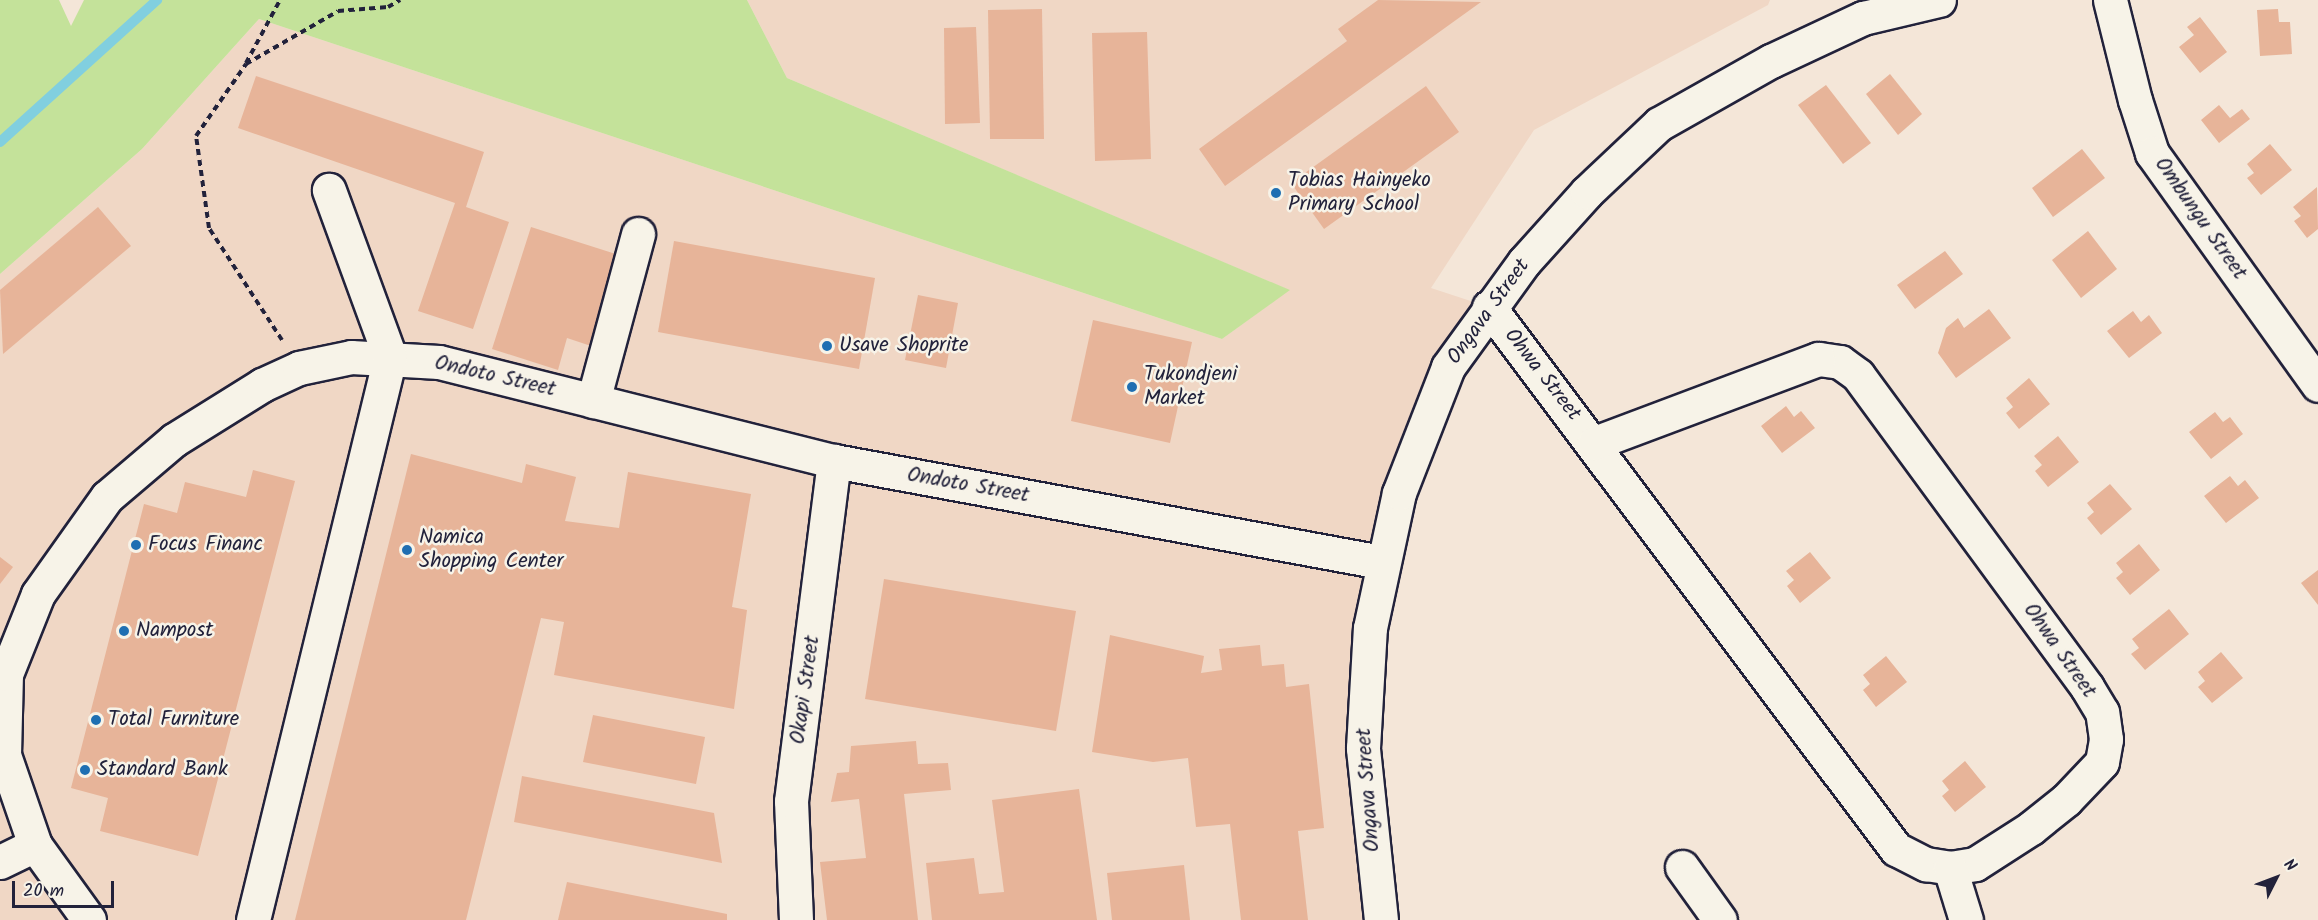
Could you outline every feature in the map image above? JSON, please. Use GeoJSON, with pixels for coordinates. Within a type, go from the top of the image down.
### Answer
{"type":"FeatureCollection","features":[{"type":"Feature","properties":{"kind":"street","name":"Ongava Street"},"geometry":{"type":"LineString","coordinates":[[1381,920],[1363,748],[1366,667],[1381,562],[1412,454],[1444,376],[1489,307],[1524,262],[1587,192],[1659,124],[1859,9],[1939,0]]}},
{"type":"Feature","properties":{"kind":"street","name":"Ombungu Street"},"geometry":{"type":"LineString","coordinates":[[2110,0],[2152,153],[2318,385]]}},
{"type":"Feature","properties":{"kind":"street"},"geometry":{"type":"LineString","coordinates":[[253,920],[390,357],[329,190]]}},
{"type":"Feature","properties":{"kind":"street"},"geometry":{"type":"LineString","coordinates":[[592,401],[638,234]]}},
{"type":"Feature","properties":{"kind":"street","name":"Ohwa Street"},"geometry":{"type":"LineString","coordinates":[[1489,307],[1594,443],[1896,849],[1926,864],[1950,868],[1975,864],[2002,849],[2066,800],[2102,762],[2106,739],[2102,712],[2087,687],[1858,375],[1840,362],[1818,359],[1594,443]]}},
{"type":"Feature","properties":{"kind":"street","name":"Ondoto Street"},"geometry":{"type":"LineString","coordinates":[[89,920],[35,845],[4,755],[6,675],[38,594],[107,497],[174,440],[262,385],[299,368],[351,357],[390,357],[439,362],[834,461],[1381,562]]}},
{"type":"Feature","properties":{"kind":"street","name":"Okapi Street"},"geometry":{"type":"LineString","coordinates":[[796,920],[791,801],[834,461]]}},
{"type":"Feature","properties":{"kind":"street"},"geometry":{"type":"LineString","coordinates":[[0,862],[35,845]]}},
{"type":"Feature","properties":{"kind":"street"},"geometry":{"type":"LineString","coordinates":[[1682,867],[1720,920]]}},
{"type":"Feature","properties":{"kind":"street"},"geometry":{"type":"LineString","coordinates":[[1950,868],[1966,920]]}},
{"type":"Feature","properties":{"kind":"path"},"geometry":{"type":"LineString","coordinates":[[280,0],[246,64],[196,136],[209,228],[299,368]]}},
{"type":"Feature","properties":{"kind":"path"},"geometry":{"type":"LineString","coordinates":[[246,64],[338,11],[388,7],[400,0]]}},
{"type":"Feature","properties":{"kind":"shaded area"},"geometry":{"type":"Polygon","coordinates":[[[747,0],[1770,0],[1768,5],[1534,130],[1431,288],[1489,307],[1448,367],[1366,667],[1382,920],[0,920],[0,274],[142,149],[259,19],[1222,339],[1289,290],[787,78],[747,0]]]}},
{"type":"Feature","properties":{"kind":"green space"},"geometry":{"type":"Polygon","coordinates":[[[0,0],[59,0],[71,26],[84,0],[747,0],[787,78],[1290,290],[1222,339],[259,19],[142,149],[0,274],[0,0]]]}},
{"type":"Feature","properties":{"kind":"building"},"geometry":{"type":"Polygon","coordinates":[[[1378,0],[1481,2],[1225,186],[1199,149],[1347,41],[1338,29],[1378,0]]]}},
{"type":"Feature","properties":{"kind":"building"},"geometry":{"type":"Polygon","coordinates":[[[1042,9],[1044,139],[990,139],[988,10],[1042,9]]]}},
{"type":"Feature","properties":{"kind":"building"},"geometry":{"type":"Polygon","coordinates":[[[2278,9],[2279,22],[2290,22],[2292,54],[2260,56],[2257,10],[2278,9]]]}},
{"type":"Feature","properties":{"kind":"building"},"geometry":{"type":"Polygon","coordinates":[[[2200,17],[2227,52],[2200,73],[2179,47],[2194,35],[2187,27],[2200,17]]]}},
{"type":"Feature","properties":{"kind":"building"},"geometry":{"type":"Polygon","coordinates":[[[976,27],[980,123],[945,124],[944,28],[976,27]]]}},
{"type":"Feature","properties":{"kind":"building"},"geometry":{"type":"Polygon","coordinates":[[[1147,32],[1151,159],[1095,161],[1092,33],[1147,32]]]}},
{"type":"Feature","properties":{"kind":"building"},"geometry":{"type":"Polygon","coordinates":[[[1890,74],[1922,114],[1898,135],[1866,94],[1890,74]]]}},
{"type":"Feature","properties":{"kind":"building"},"geometry":{"type":"Polygon","coordinates":[[[256,76],[484,152],[466,207],[509,222],[473,329],[418,311],[455,203],[238,128],[256,76]]]}},
{"type":"Feature","properties":{"kind":"building"},"geometry":{"type":"Polygon","coordinates":[[[1826,85],[1871,143],[1843,164],[1798,105],[1826,85]]]}},
{"type":"Feature","properties":{"kind":"building"},"geometry":{"type":"Polygon","coordinates":[[[1426,86],[1459,132],[1324,229],[1291,183],[1426,86]]]}},
{"type":"Feature","properties":{"kind":"building"},"geometry":{"type":"Polygon","coordinates":[[[2219,105],[2230,118],[2242,109],[2250,119],[2219,143],[2201,120],[2219,105]]]}},
{"type":"Feature","properties":{"kind":"building"},"geometry":{"type":"Polygon","coordinates":[[[2270,144],[2292,170],[2261,195],[2247,178],[2254,173],[2247,164],[2270,144]]]}},
{"type":"Feature","properties":{"kind":"building"},"geometry":{"type":"Polygon","coordinates":[[[2082,149],[2105,178],[2053,217],[2032,188],[2082,149]]]}},
{"type":"Feature","properties":{"kind":"building"},"geometry":{"type":"Polygon","coordinates":[[[2317,187],[2318,229],[2307,238],[2294,221],[2301,216],[2293,207],[2317,187]]]}},
{"type":"Feature","properties":{"kind":"building"},"geometry":{"type":"Polygon","coordinates":[[[98,207],[131,246],[3,354],[0,290],[98,207]]]}},
{"type":"Feature","properties":{"kind":"building"},"geometry":{"type":"Polygon","coordinates":[[[531,227],[622,256],[594,347],[567,338],[558,370],[492,349],[531,227]]]}},
{"type":"Feature","properties":{"kind":"building"},"geometry":{"type":"Polygon","coordinates":[[[2088,231],[2117,269],[2081,298],[2052,260],[2088,231]]]}},
{"type":"Feature","properties":{"kind":"building"},"geometry":{"type":"Polygon","coordinates":[[[674,241],[875,278],[859,369],[658,332],[674,241]]]}},
{"type":"Feature","properties":{"kind":"building"},"geometry":{"type":"Polygon","coordinates":[[[1945,251],[1963,274],[1915,309],[1897,285],[1945,251]]]}},
{"type":"Feature","properties":{"kind":"building"},"geometry":{"type":"Polygon","coordinates":[[[918,295],[958,303],[946,368],[905,360],[918,295]]]}},
{"type":"Feature","properties":{"kind":"building"},"geometry":{"type":"Polygon","coordinates":[[[1989,309],[2011,338],[1956,378],[1938,353],[1946,328],[1958,318],[1964,328],[1989,309]]]}},
{"type":"Feature","properties":{"kind":"building"},"geometry":{"type":"Polygon","coordinates":[[[2133,311],[2141,322],[2149,315],[2162,333],[2129,358],[2107,331],[2133,311]]]}},
{"type":"Feature","properties":{"kind":"building"},"geometry":{"type":"Polygon","coordinates":[[[1093,320],[1192,342],[1170,443],[1071,421],[1093,320]]]}},
{"type":"Feature","properties":{"kind":"building"},"geometry":{"type":"Polygon","coordinates":[[[2029,378],[2050,404],[2019,429],[2006,413],[2013,407],[2006,398],[2029,378]]]}},
{"type":"Feature","properties":{"kind":"building"},"geometry":{"type":"Polygon","coordinates":[[[1786,406],[1794,417],[1801,411],[1815,428],[1782,453],[1761,426],[1786,406]]]}},
{"type":"Feature","properties":{"kind":"building"},"geometry":{"type":"Polygon","coordinates":[[[2215,412],[2223,422],[2230,417],[2243,434],[2211,459],[2189,432],[2215,412]]]}},
{"type":"Feature","properties":{"kind":"building"},"geometry":{"type":"Polygon","coordinates":[[[2058,436],[2079,462],[2048,487],[2035,471],[2042,465],[2034,456],[2058,436]]]}},
{"type":"Feature","properties":{"kind":"building"},"geometry":{"type":"Polygon","coordinates":[[[411,454],[522,483],[526,464],[576,477],[565,521],[619,528],[628,472],[751,494],[732,607],[747,610],[734,709],[554,675],[564,622],[541,618],[466,920],[295,920],[411,454]]]}},
{"type":"Feature","properties":{"kind":"building"},"geometry":{"type":"Polygon","coordinates":[[[253,470],[295,481],[198,856],[100,831],[108,798],[71,788],[144,504],[177,513],[185,482],[246,497],[253,470]]]}},
{"type":"Feature","properties":{"kind":"building"},"geometry":{"type":"Polygon","coordinates":[[[2230,476],[2238,486],[2245,480],[2259,498],[2226,523],[2204,496],[2230,476]]]}},
{"type":"Feature","properties":{"kind":"building"},"geometry":{"type":"Polygon","coordinates":[[[2110,484],[2132,509],[2101,535],[2087,518],[2094,512],[2087,503],[2110,484]]]}},
{"type":"Feature","properties":{"kind":"building"},"geometry":{"type":"Polygon","coordinates":[[[2139,544],[2160,570],[2130,595],[2116,578],[2123,572],[2116,563],[2139,544]]]}},
{"type":"Feature","properties":{"kind":"building"},"geometry":{"type":"Polygon","coordinates":[[[1810,552],[1831,578],[1800,603],[1787,586],[1794,580],[1786,571],[1810,552]]]}},
{"type":"Feature","properties":{"kind":"building"},"geometry":{"type":"Polygon","coordinates":[[[0,557],[13,567],[0,584],[0,557]]]}},
{"type":"Feature","properties":{"kind":"building"},"geometry":{"type":"Polygon","coordinates":[[[2318,570],[2318,605],[2301,583],[2318,570]]]}},
{"type":"Feature","properties":{"kind":"building"},"geometry":{"type":"Polygon","coordinates":[[[884,579],[1076,611],[1056,731],[865,699],[884,579]]]}},
{"type":"Feature","properties":{"kind":"building"},"geometry":{"type":"Polygon","coordinates":[[[2169,609],[2189,634],[2145,670],[2131,654],[2139,648],[2132,639],[2169,609]]]}},
{"type":"Feature","properties":{"kind":"building"},"geometry":{"type":"Polygon","coordinates":[[[1110,635],[1204,656],[1201,673],[1222,670],[1219,649],[1260,645],[1262,666],[1284,664],[1286,687],[1309,684],[1324,828],[1298,831],[1308,920],[1241,920],[1230,824],[1196,827],[1188,758],[1153,762],[1092,752],[1110,635]]]}},
{"type":"Feature","properties":{"kind":"building"},"geometry":{"type":"Polygon","coordinates":[[[2221,652],[2243,678],[2212,703],[2198,687],[2205,681],[2198,672],[2221,652]]]}},
{"type":"Feature","properties":{"kind":"building"},"geometry":{"type":"Polygon","coordinates":[[[1886,656],[1907,682],[1876,707],[1863,690],[1870,684],[1863,675],[1886,656]]]}},
{"type":"Feature","properties":{"kind":"building"},"geometry":{"type":"Polygon","coordinates":[[[593,715],[705,737],[696,784],[583,762],[593,715]]]}},
{"type":"Feature","properties":{"kind":"building"},"geometry":{"type":"Polygon","coordinates":[[[916,741],[918,764],[948,763],[951,790],[904,794],[918,920],[827,920],[820,862],[866,858],[859,799],[831,802],[837,773],[849,772],[851,746],[916,741]]]}},
{"type":"Feature","properties":{"kind":"building"},"geometry":{"type":"Polygon","coordinates":[[[1965,761],[1986,787],[1955,812],[1942,796],[1949,790],[1942,781],[1965,761]]]}},
{"type":"Feature","properties":{"kind":"building"},"geometry":{"type":"Polygon","coordinates":[[[522,776],[714,813],[722,863],[514,822],[522,776]]]}},
{"type":"Feature","properties":{"kind":"building"},"geometry":{"type":"Polygon","coordinates":[[[1079,789],[1097,920],[932,920],[926,863],[974,858],[979,894],[1004,892],[992,800],[1079,789]]]}},
{"type":"Feature","properties":{"kind":"building"},"geometry":{"type":"Polygon","coordinates":[[[1184,865],[1190,920],[1112,920],[1107,873],[1184,865]]]}},
{"type":"Feature","properties":{"kind":"building"},"geometry":{"type":"Polygon","coordinates":[[[567,882],[727,914],[727,920],[558,920],[567,882]]]}},
{"type":"Feature","properties":{"kind":"waterway"},"geometry":{"type":"LineString","coordinates":[[0,142],[157,0]]}},
{"type":"Feature","properties":{"kind":"place","name":"Tobias Hainyeko Primary School"},"geometry":{"type":"Point","coordinates":[1276,193]}},
{"type":"Feature","properties":{"kind":"place","name":"Usave Shoprite"},"geometry":{"type":"Point","coordinates":[827,346]}},
{"type":"Feature","properties":{"kind":"place","name":"Tukondjeni Market"},"geometry":{"type":"Point","coordinates":[1132,387]}},
{"type":"Feature","properties":{"kind":"place","name":"Focus Financ"},"geometry":{"type":"Point","coordinates":[136,545]}},
{"type":"Feature","properties":{"kind":"place","name":"Namica Shopping Center"},"geometry":{"type":"Point","coordinates":[407,550]}},
{"type":"Feature","properties":{"kind":"place","name":"Nampost"},"geometry":{"type":"Point","coordinates":[124,631]}},
{"type":"Feature","properties":{"kind":"place","name":"Total Furniture"},"geometry":{"type":"Point","coordinates":[96,720]}},
{"type":"Feature","properties":{"kind":"place","name":"Standard Bank"},"geometry":{"type":"Point","coordinates":[85,770]}}]}
